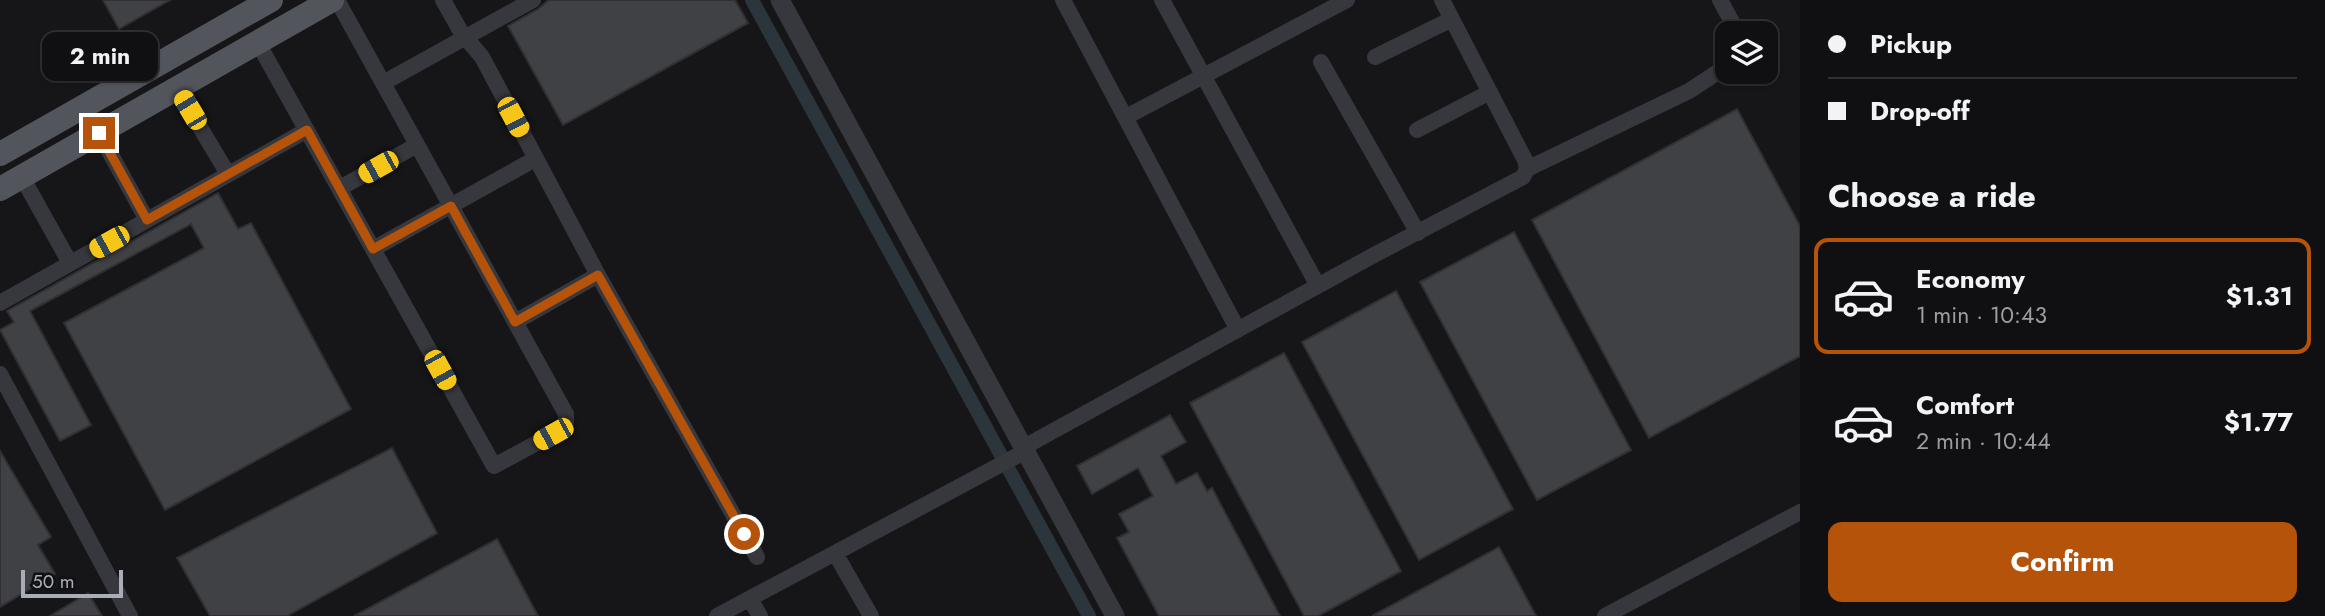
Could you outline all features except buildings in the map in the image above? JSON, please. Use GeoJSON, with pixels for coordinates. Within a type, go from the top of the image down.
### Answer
{"type":"FeatureCollection","features":[{"type":"Feature","properties":{"kind":"main road"},"geometry":{"type":"LineString","coordinates":[[0,154],[271,0]]}},
{"type":"Feature","properties":{"kind":"main road"},"geometry":{"type":"LineString","coordinates":[[0,190],[335,0]]}},
{"type":"Feature","properties":{"kind":"street"},"geometry":{"type":"LineString","coordinates":[[258,43],[494,466],[559,431],[566,424],[564,409],[335,0]]}},
{"type":"Feature","properties":{"kind":"street"},"geometry":{"type":"LineString","coordinates":[[443,0],[454,21],[482,57],[598,275],[757,557]]}},
{"type":"Feature","properties":{"kind":"street"},"geometry":{"type":"LineString","coordinates":[[383,83],[533,0]]}},
{"type":"Feature","properties":{"kind":"street"},"geometry":{"type":"LineString","coordinates":[[780,0],[1017,455],[1115,616]]}},
{"type":"Feature","properties":{"kind":"street"},"geometry":{"type":"LineString","coordinates":[[1063,0],[1238,330]]}},
{"type":"Feature","properties":{"kind":"street"},"geometry":{"type":"LineString","coordinates":[[1163,0],[1318,286]]}},
{"type":"Feature","properties":{"kind":"street"},"geometry":{"type":"LineString","coordinates":[[1126,117],[1347,0]]}},
{"type":"Feature","properties":{"kind":"street"},"geometry":{"type":"LineString","coordinates":[[1442,0],[1525,160],[1527,169]]}},
{"type":"Feature","properties":{"kind":"street"},"geometry":{"type":"LineString","coordinates":[[1720,0],[1731,21]]}},
{"type":"Feature","properties":{"kind":"street"},"geometry":{"type":"LineString","coordinates":[[1375,57],[1451,19]]}},
{"type":"Feature","properties":{"kind":"street"},"geometry":{"type":"LineString","coordinates":[[1321,62],[1418,233]]}},
{"type":"Feature","properties":{"kind":"street"},"geometry":{"type":"LineString","coordinates":[[717,616],[1017,455],[1318,286],[1523,177],[1527,169],[1689,91],[1715,74]]}},
{"type":"Feature","properties":{"kind":"street"},"geometry":{"type":"LineString","coordinates":[[177,89],[228,174]]}},
{"type":"Feature","properties":{"kind":"street"},"geometry":{"type":"LineString","coordinates":[[1417,130],[1490,92]]}},
{"type":"Feature","properties":{"kind":"street"},"geometry":{"type":"LineString","coordinates":[[0,303],[307,130]]}},
{"type":"Feature","properties":{"kind":"street"},"geometry":{"type":"LineString","coordinates":[[99,133],[147,220]]}},
{"type":"Feature","properties":{"kind":"street"},"geometry":{"type":"LineString","coordinates":[[340,188],[417,145]]}},
{"type":"Feature","properties":{"kind":"street"},"geometry":{"type":"LineString","coordinates":[[373,249],[535,159]]}},
{"type":"Feature","properties":{"kind":"street"},"geometry":{"type":"LineString","coordinates":[[22,177],[70,263]]}},
{"type":"Feature","properties":{"kind":"street"},"geometry":{"type":"LineString","coordinates":[[515,322],[598,275]]}},
{"type":"Feature","properties":{"kind":"street"},"geometry":{"type":"LineString","coordinates":[[0,374],[130,616]]}},
{"type":"Feature","properties":{"kind":"street"},"geometry":{"type":"LineString","coordinates":[[1605,616],[1800,512]]}},
{"type":"Feature","properties":{"kind":"street"},"geometry":{"type":"LineString","coordinates":[[835,553],[871,616]]}},
{"type":"Feature","properties":{"kind":"street"},"geometry":{"type":"LineString","coordinates":[[750,599],[760,616]]}},
{"type":"Feature","properties":{"kind":"waterway"},"geometry":{"type":"LineString","coordinates":[[752,0],[1089,616]]}},
{"type":"Feature","properties":{"kind":"route"},"geometry":{"type":"LineString","coordinates":[[99,133],[147,220],[307,130],[373,249],[451,206],[515,322],[598,275],[744,534]]}}]}
